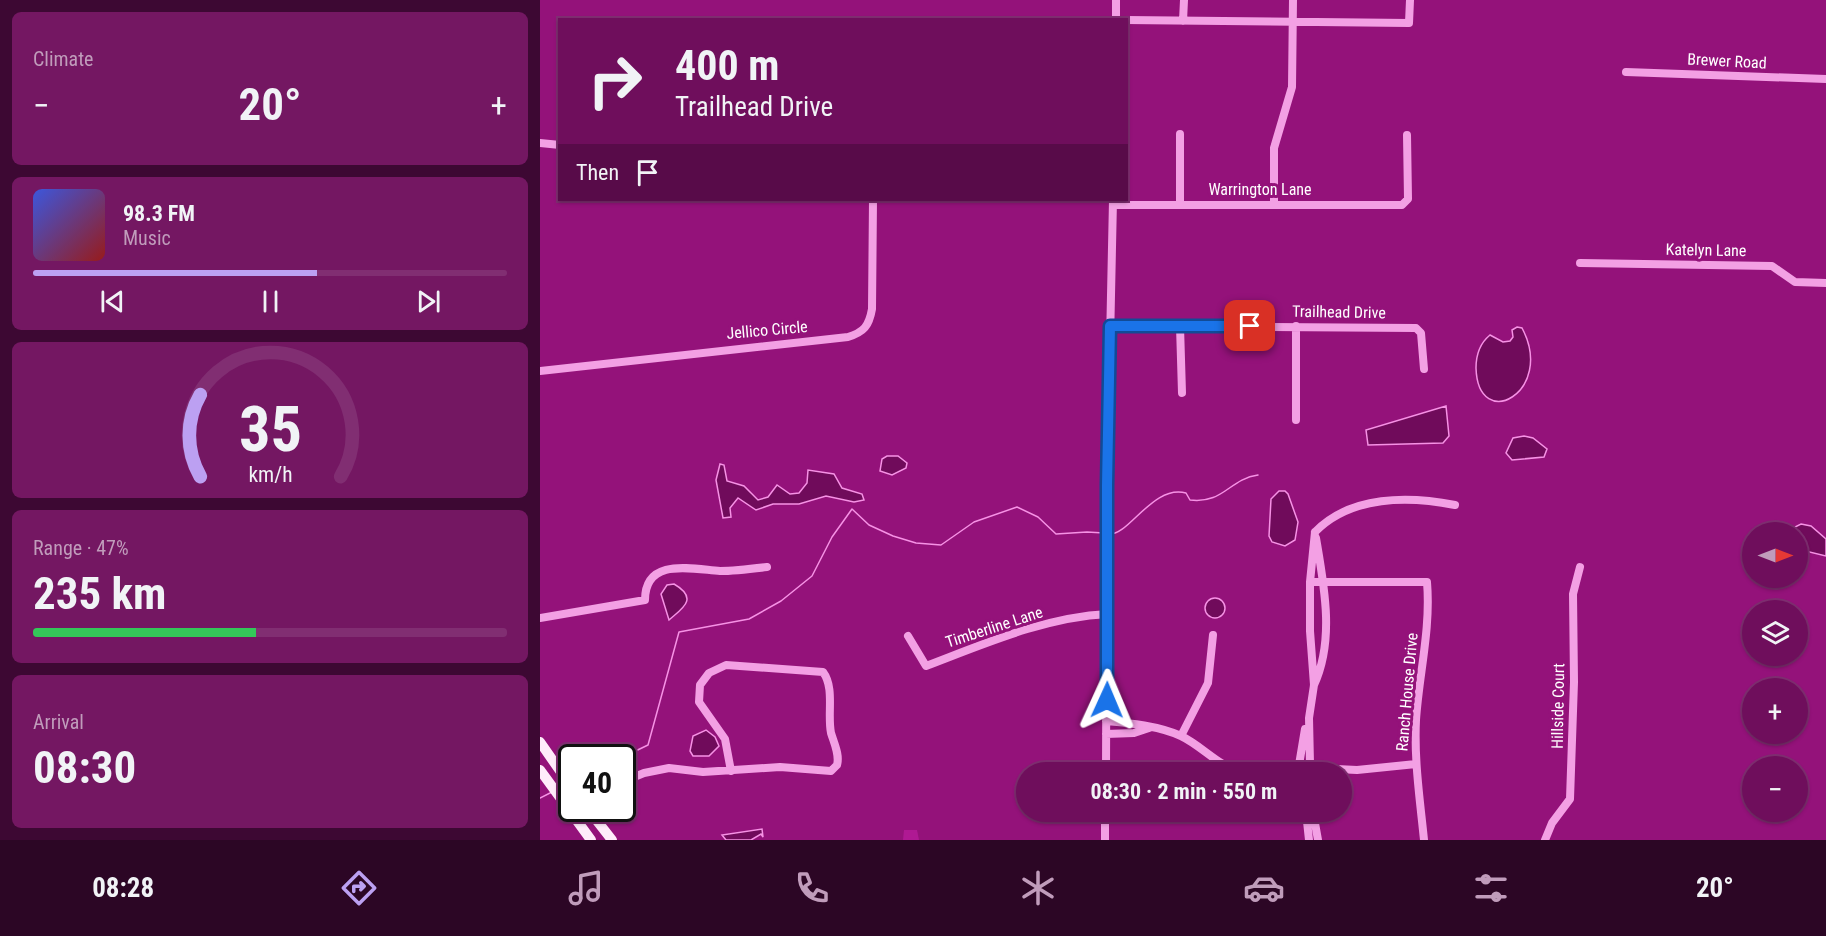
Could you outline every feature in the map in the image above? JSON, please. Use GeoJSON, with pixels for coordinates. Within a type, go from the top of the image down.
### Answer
{"type":"FeatureCollection","features":[{"type":"Feature","properties":{"kind":"main road"},"geometry":{"type":"LineString","coordinates":[[540,742],[558,770]]}},
{"type":"Feature","properties":{"kind":"main road"},"geometry":{"type":"LineString","coordinates":[[542,774],[591,840]]}},
{"type":"Feature","properties":{"kind":"main road"},"geometry":{"type":"LineString","coordinates":[[598,822],[612,840]]}},
{"type":"Feature","properties":{"kind":"street"},"geometry":{"type":"LineString","coordinates":[[1116,0],[1116,18]]}},
{"type":"Feature","properties":{"kind":"street"},"geometry":{"type":"LineString","coordinates":[[1183,21],[1184,0]]}},
{"type":"Feature","properties":{"kind":"street"},"geometry":{"type":"LineString","coordinates":[[1274,204],[1274,148],[1292,87],[1293,0]]}},
{"type":"Feature","properties":{"kind":"street"},"geometry":{"type":"LineString","coordinates":[[1128,20],[1409,23],[1410,0]]}},
{"type":"Feature","properties":{"kind":"street","name":"Brewer Road"},"geometry":{"type":"LineString","coordinates":[[1626,72],[1826,79]]}},
{"type":"Feature","properties":{"kind":"street"},"geometry":{"type":"LineString","coordinates":[[1180,134],[1180,205]]}},
{"type":"Feature","properties":{"kind":"street","name":"Warrington Lane"},"geometry":{"type":"LineString","coordinates":[[1113,202],[1180,205],[1407,203],[1407,135]]}},
{"type":"Feature","properties":{"kind":"street"},"geometry":{"type":"LineString","coordinates":[[540,143],[558,145]]}},
{"type":"Feature","properties":{"kind":"street","name":"Jellico Circle"},"geometry":{"type":"LineString","coordinates":[[540,371],[848,337],[862,333],[869,322],[872,309],[873,201]]}},
{"type":"Feature","properties":{"kind":"street"},"geometry":{"type":"LineString","coordinates":[[1106,762],[1107,526],[1113,202]]}},
{"type":"Feature","properties":{"kind":"street","name":"Katelyn Lane"},"geometry":{"type":"LineString","coordinates":[[1580,263],[1774,266],[1795,282],[1826,283]]}},
{"type":"Feature","properties":{"kind":"street","name":"Trailhead Drive"},"geometry":{"type":"LineString","coordinates":[[1110,326],[1416,328],[1421,333],[1424,369]]}},
{"type":"Feature","properties":{"kind":"street"},"geometry":{"type":"LineString","coordinates":[[1180,326],[1182,393]]}},
{"type":"Feature","properties":{"kind":"street"},"geometry":{"type":"LineString","coordinates":[[1296,326],[1296,420]]}},
{"type":"Feature","properties":{"kind":"street"},"geometry":{"type":"LineString","coordinates":[[1315,532],[1346,511],[1372,501],[1437,502],[1455,506]]}},
{"type":"Feature","properties":{"kind":"street"},"geometry":{"type":"LineString","coordinates":[[1314,685],[1320,672],[1326,630],[1323,582],[1315,532]]}},
{"type":"Feature","properties":{"kind":"street"},"geometry":{"type":"LineString","coordinates":[[1297,762],[1309,718],[1314,685],[1310,632],[1310,582],[1315,532]]}},
{"type":"Feature","properties":{"kind":"street"},"geometry":{"type":"LineString","coordinates":[[540,618],[645,600],[645,591],[653,576],[671,568],[723,571],[767,567]]}},
{"type":"Feature","properties":{"kind":"street","name":"Hillside Court"},"geometry":{"type":"LineString","coordinates":[[1545,840],[1552,823],[1570,799],[1574,715],[1573,594],[1580,567]]}},
{"type":"Feature","properties":{"kind":"street"},"geometry":{"type":"LineString","coordinates":[[1310,582],[1323,582]]}},
{"type":"Feature","properties":{"kind":"street","name":"Ranch House Drive"},"geometry":{"type":"LineString","coordinates":[[1323,582],[1427,582],[1430,612],[1416,720],[1416,765],[1424,840]]}},
{"type":"Feature","properties":{"kind":"street","name":"Timberline Lane"},"geometry":{"type":"LineString","coordinates":[[908,636],[926,666],[1026,630],[1083,615],[1107,614]]}},
{"type":"Feature","properties":{"kind":"street"},"geometry":{"type":"LineString","coordinates":[[1181,736],[1208,683],[1213,635]]}},
{"type":"Feature","properties":{"kind":"street"},"geometry":{"type":"LineString","coordinates":[[636,776],[669,768],[703,772],[731,771],[780,766],[823,772],[835,768],[838,756],[830,729],[828,683],[824,672],[726,665],[709,673],[700,685],[699,702],[725,739],[731,771]]}},
{"type":"Feature","properties":{"kind":"street"},"geometry":{"type":"LineString","coordinates":[[1309,718],[1314,762]]}},
{"type":"Feature","properties":{"kind":"street"},"geometry":{"type":"LineString","coordinates":[[1107,721],[1134,723],[1181,736],[1219,762]]}},
{"type":"Feature","properties":{"kind":"street"},"geometry":{"type":"LineString","coordinates":[[1106,734],[1134,733],[1149,728]]}},
{"type":"Feature","properties":{"kind":"street"},"geometry":{"type":"LineString","coordinates":[[1352,770],[1416,765]]}},
{"type":"Feature","properties":{"kind":"street"},"geometry":{"type":"LineString","coordinates":[[1352,771],[1357,770]]}},
{"type":"Feature","properties":{"kind":"street"},"geometry":{"type":"LineString","coordinates":[[1105,840],[1106,822]]}},
{"type":"Feature","properties":{"kind":"street"},"geometry":{"type":"LineString","coordinates":[[1307,822],[1309,840]]}},
{"type":"Feature","properties":{"kind":"street"},"geometry":{"type":"LineString","coordinates":[[1315,822],[1318,840]]}},
{"type":"Feature","properties":{"kind":"shaded area"},"geometry":{"type":"Polygon","coordinates":[[[1517,327],[1522,328],[1530,351],[1529,371],[1523,386],[1512,397],[1500,401],[1489,399],[1480,388],[1476,368],[1479,350],[1490,335],[1503,342],[1510,341],[1513,337],[1512,330],[1517,327]]]}},
{"type":"Feature","properties":{"kind":"shaded area"},"geometry":{"type":"Polygon","coordinates":[[[1446,406],[1449,436],[1443,443],[1368,445],[1366,430],[1446,406]]]}},
{"type":"Feature","properties":{"kind":"shaded area"},"geometry":{"type":"Polygon","coordinates":[[[1524,436],[1533,438],[1547,449],[1544,457],[1512,460],[1506,453],[1513,438],[1524,436]]]}},
{"type":"Feature","properties":{"kind":"shaded area"},"geometry":{"type":"Polygon","coordinates":[[[887,456],[898,456],[907,463],[906,468],[892,475],[880,471],[882,459],[887,456]]]}},
{"type":"Feature","properties":{"kind":"shaded area"},"geometry":{"type":"Polygon","coordinates":[[[720,464],[724,465],[727,481],[744,486],[758,500],[768,497],[777,485],[790,494],[799,493],[807,483],[808,470],[834,474],[842,488],[862,494],[864,500],[854,502],[826,496],[799,504],[773,504],[756,510],[738,498],[730,508],[731,517],[723,518],[716,480],[720,464]]]}},
{"type":"Feature","properties":{"kind":"shaded area"},"geometry":{"type":"Polygon","coordinates":[[[1279,491],[1285,491],[1288,494],[1298,522],[1295,540],[1285,546],[1272,542],[1269,536],[1271,499],[1279,491]]]}},
{"type":"Feature","properties":{"kind":"shaded area"},"geometry":{"type":"Polygon","coordinates":[[[1808,525],[1826,539],[1826,556],[1808,552],[1808,525]]]}},
{"type":"Feature","properties":{"kind":"shaded area"},"geometry":{"type":"Polygon","coordinates":[[[674,584],[682,589],[687,599],[683,608],[669,620],[661,594],[667,585],[674,584]]]}},
{"type":"Feature","properties":{"kind":"shaded area"},"geometry":{"type":"Polygon","coordinates":[[[1215,598],[1222,601],[1225,608],[1222,615],[1215,618],[1208,615],[1205,608],[1208,601],[1215,598]]]}},
{"type":"Feature","properties":{"kind":"shaded area"},"geometry":{"type":"Polygon","coordinates":[[[706,730],[715,737],[719,746],[709,756],[693,756],[690,751],[693,736],[706,730]]]}},
{"type":"Feature","properties":{"kind":"shaded area"},"geometry":{"type":"Polygon","coordinates":[[[762,829],[763,837],[761,834],[751,840],[726,840],[722,835],[762,829]]]}},
{"type":"Feature","properties":{"kind":"shaded area"},"geometry":{"type":"Polygon","coordinates":[[[904,830],[917,830],[919,840],[903,840],[904,830]]]}},
{"type":"Feature","properties":{"kind":"waterway"},"geometry":{"type":"LineString","coordinates":[[1109,534],[1125,527],[1163,496],[1174,492],[1186,493],[1190,500],[1211,498],[1248,477],[1258,475]]}},
{"type":"Feature","properties":{"kind":"waterway"},"geometry":{"type":"LineString","coordinates":[[636,751],[648,745],[679,632],[749,619],[781,601],[812,576],[832,537],[852,509],[869,525],[916,543],[941,545],[974,522],[1017,507],[1038,517],[1056,534],[1104,533]]}},
{"type":"Feature","properties":{"kind":"waterway"},"geometry":{"type":"LineString","coordinates":[[540,798],[552,792]]}},
{"type":"Feature","properties":{"kind":"route"},"geometry":{"type":"LineString","coordinates":[[1107,700],[1110,326],[1250,326]]}}]}
